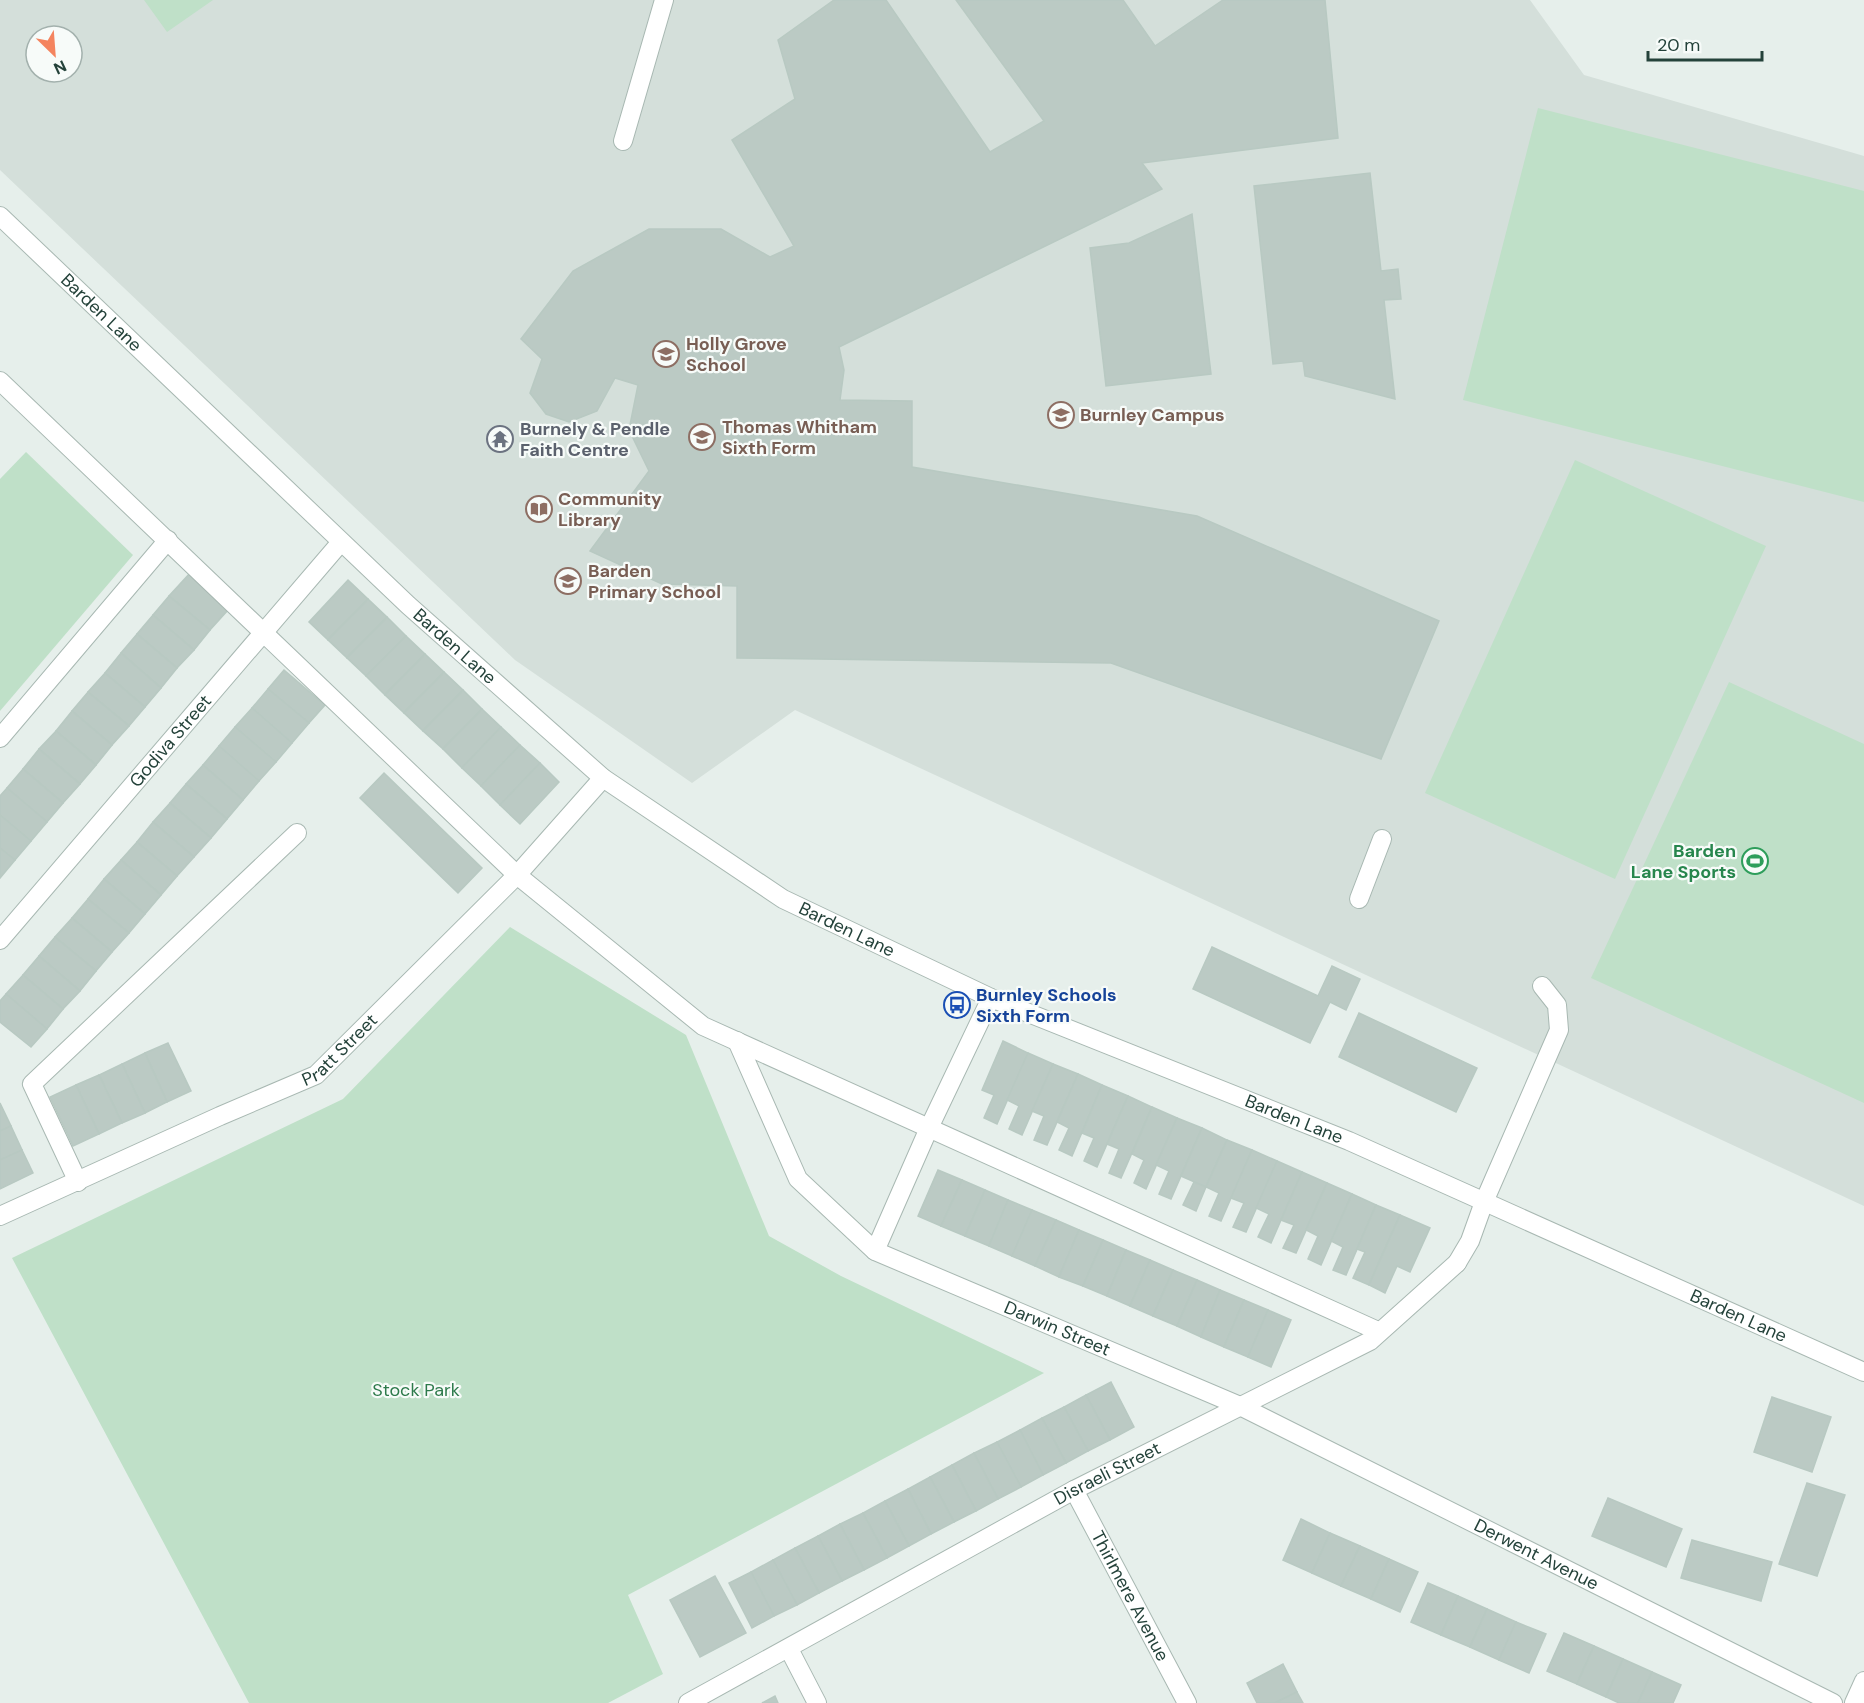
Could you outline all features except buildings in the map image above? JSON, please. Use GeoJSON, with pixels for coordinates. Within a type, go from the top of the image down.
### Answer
{"type":"FeatureCollection","features":[{"type":"Feature","properties":{"kind":"street"},"geometry":{"type":"LineString","coordinates":[[623,141],[664,0]]}},
{"type":"Feature","properties":{"kind":"street","name":"Barden Lane"},"geometry":{"type":"LineString","coordinates":[[0,216],[408,605],[603,778],[783,899],[991,998],[1349,1142],[1864,1372]]}},
{"type":"Feature","properties":{"kind":"street"},"geometry":{"type":"LineString","coordinates":[[0,381],[517,875],[703,1026],[1378,1331]]}},
{"type":"Feature","properties":{"kind":"street"},"geometry":{"type":"LineString","coordinates":[[0,738],[168,540]]}},
{"type":"Feature","properties":{"kind":"street","name":"Godiva Street"},"geometry":{"type":"LineString","coordinates":[[0,940],[341,542]]}},
{"type":"Feature","properties":{"kind":"street","name":"Pratt Street"},"geometry":{"type":"LineString","coordinates":[[0,1216],[219,1116],[316,1075],[517,875],[603,778]]}},
{"type":"Feature","properties":{"kind":"street"},"geometry":{"type":"LineString","coordinates":[[78,1182],[32,1084],[297,833]]}},
{"type":"Feature","properties":{"kind":"street"},"geometry":{"type":"LineString","coordinates":[[1359,899],[1382,839]]}},
{"type":"Feature","properties":{"kind":"street","name":"Disraeli Street"},"geometry":{"type":"LineString","coordinates":[[688,1703],[1074,1490],[1370,1341],[1378,1331],[1457,1263],[1470,1241],[1484,1202],[1559,1030],[1557,1005],[1542,986]]}},
{"type":"Feature","properties":{"kind":"street"},"geometry":{"type":"LineString","coordinates":[[737,1041],[798,1179],[875,1251],[929,1128],[991,998]]}},
{"type":"Feature","properties":{"kind":"street","name":"Darwin Street"},"geometry":{"type":"LineString","coordinates":[[875,1251],[1240,1406]]}},
{"type":"Feature","properties":{"kind":"street","name":"Derwent Avenue"},"geometry":{"type":"LineString","coordinates":[[1240,1406],[1833,1703]]}},
{"type":"Feature","properties":{"kind":"street","name":"Thirlmere Avenue"},"geometry":{"type":"LineString","coordinates":[[1074,1490],[1187,1703]]}},
{"type":"Feature","properties":{"kind":"street"},"geometry":{"type":"LineString","coordinates":[[789,1649],[817,1703]]}},
{"type":"Feature","properties":{"kind":"street"},"geometry":{"type":"LineString","coordinates":[[1854,1703],[1864,1681]]}},
{"type":"Feature","properties":{"kind":"shaded area","name":"Burnley Campus"},"geometry":{"type":"Polygon","coordinates":[[[0,0],[1530,0],[1584,75],[1864,156],[1864,1206],[795,710],[692,783],[515,660],[0,170],[0,0]]]}},
{"type":"Feature","properties":{"kind":"green space"},"geometry":{"type":"Polygon","coordinates":[[[144,0],[213,0],[167,32],[144,0]]]}},
{"type":"Feature","properties":{"kind":"green space"},"geometry":{"type":"Polygon","coordinates":[[[1538,108],[1864,191],[1864,502],[1463,400],[1538,108]]]}},
{"type":"Feature","properties":{"kind":"green space"},"geometry":{"type":"Polygon","coordinates":[[[26,452],[133,555],[0,711],[0,479],[26,452]]]}},
{"type":"Feature","properties":{"kind":"green space"},"geometry":{"type":"Polygon","coordinates":[[[1575,460],[1766,546],[1615,879],[1425,793],[1575,460]]]}},
{"type":"Feature","properties":{"kind":"green space","name":"Barden Lane Sports"},"geometry":{"type":"Polygon","coordinates":[[[1729,682],[1864,744],[1864,1103],[1591,978],[1729,682]]]}},
{"type":"Feature","properties":{"kind":"green space","name":"Stock Park"},"geometry":{"type":"Polygon","coordinates":[[[510,927],[686,1035],[769,1236],[841,1276],[1044,1373],[628,1595],[663,1674],[608,1703],[249,1703],[12,1258],[343,1099],[510,927]]]}},
{"type":"Feature","properties":{"kind":"place","name":"Holly Grove School"},"geometry":{"type":"Point","coordinates":[666,354]}},
{"type":"Feature","properties":{"kind":"place","name":"Burnley Campus"},"geometry":{"type":"Point","coordinates":[1061,415]}},
{"type":"Feature","properties":{"kind":"place","name":"Thomas Whitham Sixth Form"},"geometry":{"type":"Point","coordinates":[702,437]}},
{"type":"Feature","properties":{"kind":"place","name":"Burnely & Pendle Faith Centre"},"geometry":{"type":"Point","coordinates":[500,439]}},
{"type":"Feature","properties":{"kind":"place","name":"Community Library"},"geometry":{"type":"Point","coordinates":[539,509]}},
{"type":"Feature","properties":{"kind":"place","name":"Barden Primary School"},"geometry":{"type":"Point","coordinates":[568,581]}},
{"type":"Feature","properties":{"kind":"place","name":"Barden Lane Sports"},"geometry":{"type":"Point","coordinates":[1755,861]}},
{"type":"Feature","properties":{"kind":"place","name":"Burnley Schools Sixth Form"},"geometry":{"type":"Point","coordinates":[957,1005]}}]}
